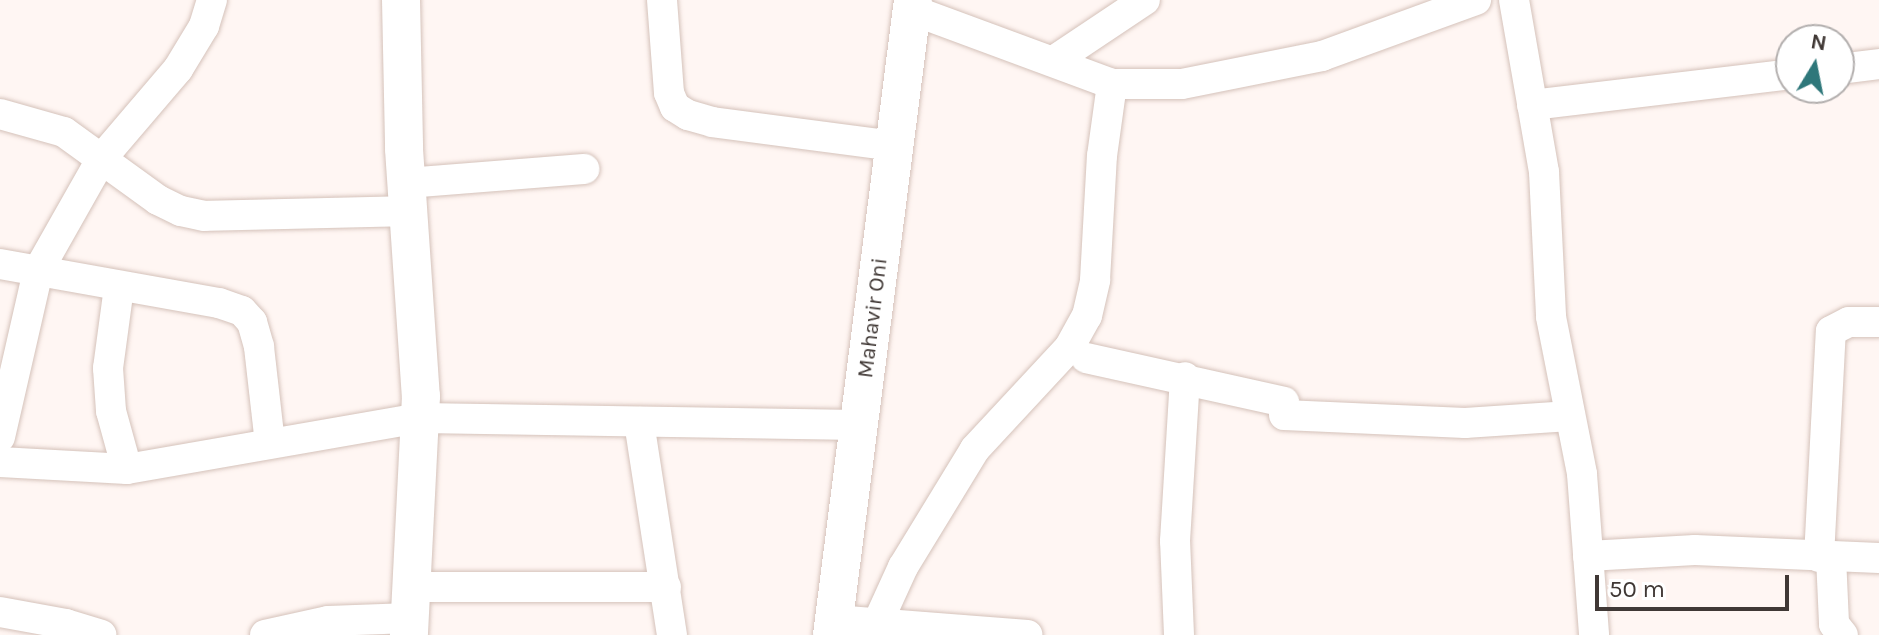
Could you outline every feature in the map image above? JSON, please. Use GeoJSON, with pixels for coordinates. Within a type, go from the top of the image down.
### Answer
{"type":"FeatureCollection","features":[{"type":"Feature","properties":{"kind":"street"},"geometry":{"type":"LineString","coordinates":[[0,437],[38,271],[102,158],[178,69],[204,26],[212,0]]}},
{"type":"Feature","properties":{"kind":"street"},"geometry":{"type":"LineString","coordinates":[[401,0],[407,197],[420,418],[410,613]]}},
{"type":"Feature","properties":{"kind":"street"},"geometry":{"type":"LineString","coordinates":[[662,0],[669,93],[675,107],[688,115],[712,122],[895,146]]}},
{"type":"Feature","properties":{"kind":"street"},"geometry":{"type":"LineString","coordinates":[[1055,60],[1145,0]]}},
{"type":"Feature","properties":{"kind":"street"},"geometry":{"type":"LineString","coordinates":[[913,5],[1112,84],[1182,84],[1322,56],[1476,0]]}},
{"type":"Feature","properties":{"kind":"street"},"geometry":{"type":"LineString","coordinates":[[1514,0],[1544,172],[1551,317],[1582,474],[1594,635]]}},
{"type":"Feature","properties":{"kind":"street","name":"Mahavir Oni"},"geometry":{"type":"LineString","coordinates":[[833,628],[913,5]]}},
{"type":"Feature","properties":{"kind":"street"},"geometry":{"type":"LineString","coordinates":[[1855,67],[1879,64]]}},
{"type":"Feature","properties":{"kind":"street"},"geometry":{"type":"LineString","coordinates":[[1532,105],[1775,76]]}},
{"type":"Feature","properties":{"kind":"street"},"geometry":{"type":"LineString","coordinates":[[877,624],[903,567],[975,449],[1069,348],[1087,316],[1095,280],[1102,156],[1112,84]]}},
{"type":"Feature","properties":{"kind":"street"},"geometry":{"type":"LineString","coordinates":[[0,114],[64,132],[158,200],[181,211],[204,216],[407,197],[584,169]]}},
{"type":"Feature","properties":{"kind":"street"},"geometry":{"type":"LineString","coordinates":[[0,264],[219,303],[242,311],[252,322],[259,347],[270,443]]}},
{"type":"Feature","properties":{"kind":"street"},"geometry":{"type":"LineString","coordinates":[[119,287],[108,368],[111,411],[127,469]]}},
{"type":"Feature","properties":{"kind":"street"},"geometry":{"type":"LineString","coordinates":[[1843,635],[1834,624],[1825,557],[1831,331],[1849,322],[1879,322]]}},
{"type":"Feature","properties":{"kind":"street"},"geometry":{"type":"LineString","coordinates":[[1086,358],[1185,377],[1284,408],[1465,423],[1570,416]]}},
{"type":"Feature","properties":{"kind":"street"},"geometry":{"type":"LineString","coordinates":[[1179,635],[1175,532],[1185,377]]}},
{"type":"Feature","properties":{"kind":"street"},"geometry":{"type":"LineString","coordinates":[[0,462],[127,469],[420,418],[859,425]]}},
{"type":"Feature","properties":{"kind":"street"},"geometry":{"type":"LineString","coordinates":[[639,422],[672,635]]}},
{"type":"Feature","properties":{"kind":"street"},"geometry":{"type":"LineString","coordinates":[[1588,556],[1695,550],[1879,558]]}},
{"type":"Feature","properties":{"kind":"street"},"geometry":{"type":"LineString","coordinates":[[265,635],[328,621],[666,587]]}},
{"type":"Feature","properties":{"kind":"street"},"geometry":{"type":"LineString","coordinates":[[0,612],[66,624],[101,635]]}},
{"type":"Feature","properties":{"kind":"street"},"geometry":{"type":"LineString","coordinates":[[833,628],[877,624],[1027,635]]}}]}
